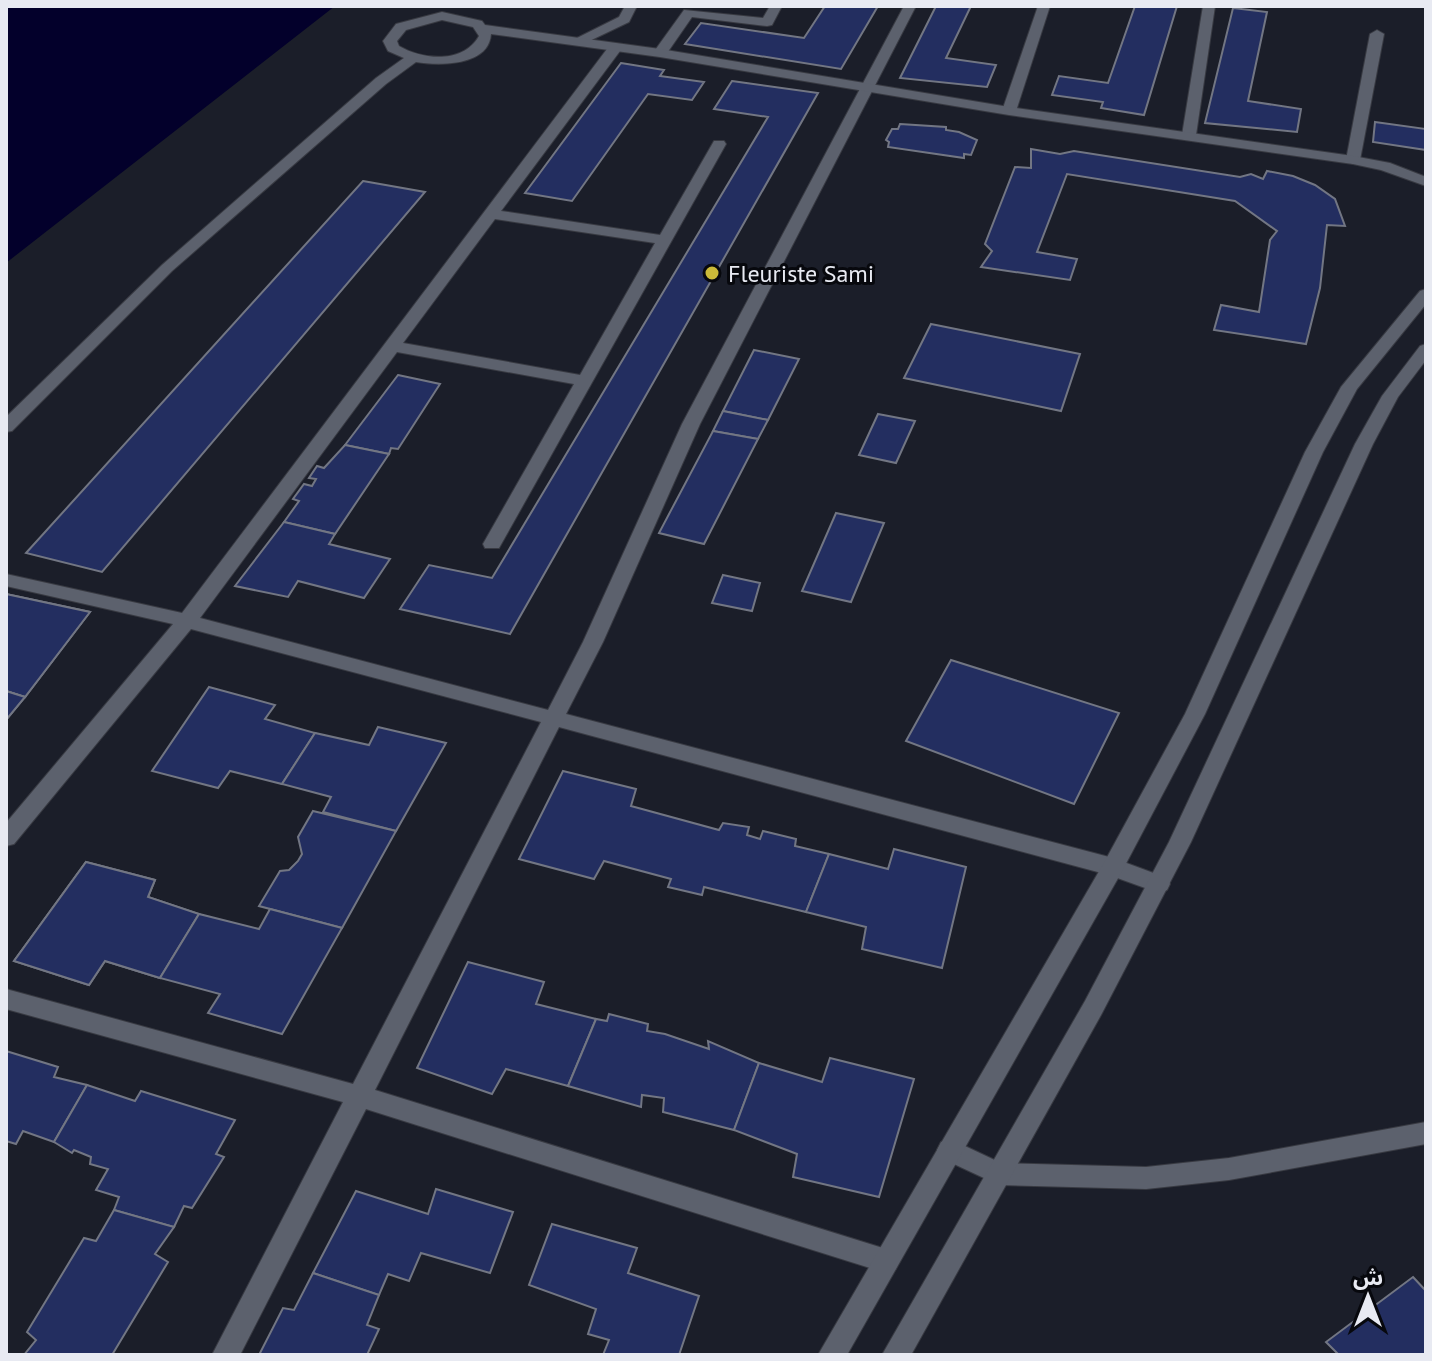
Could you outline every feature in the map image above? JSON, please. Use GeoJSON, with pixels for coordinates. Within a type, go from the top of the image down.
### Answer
{"type":"FeatureCollection","features":[{"type":"Feature","properties":{"kind":"street"},"geometry":{"type":"LineString","coordinates":[[442,16],[454,6]]}},
{"type":"Feature","properties":{"kind":"street"},"geometry":{"type":"LineString","coordinates":[[576,42],[624,19],[631,6]]}},
{"type":"Feature","properties":{"kind":"street"},"geometry":{"type":"LineString","coordinates":[[660,53],[689,13],[767,22],[776,6]]}},
{"type":"Feature","properties":{"kind":"street"},"geometry":{"type":"LineString","coordinates":[[226,1355],[593,642],[691,424],[910,6]]}},
{"type":"Feature","properties":{"kind":"street"},"geometry":{"type":"LineString","coordinates":[[1009,111],[1044,6]]}},
{"type":"Feature","properties":{"kind":"street"},"geometry":{"type":"LineString","coordinates":[[1189,135],[1209,6]]}},
{"type":"Feature","properties":{"kind":"street"},"geometry":{"type":"LineString","coordinates":[[541,37],[478,49],[455,58],[413,58],[393,48],[390,41],[393,33],[412,21],[442,16],[468,20],[484,29],[660,53],[1009,111],[1353,160],[1385,166],[1426,182]]}},
{"type":"Feature","properties":{"kind":"street"},"geometry":{"type":"LineString","coordinates":[[478,49],[486,36],[484,29]]}},
{"type":"Feature","properties":{"kind":"street"},"geometry":{"type":"LineString","coordinates":[[1353,160],[1377,34]]}},
{"type":"Feature","properties":{"kind":"street"},"geometry":{"type":"LineString","coordinates":[[6,838],[187,621],[615,48]]}},
{"type":"Feature","properties":{"kind":"street"},"geometry":{"type":"LineString","coordinates":[[6,427],[167,268],[381,81],[413,58]]}},
{"type":"Feature","properties":{"kind":"street"},"geometry":{"type":"LineString","coordinates":[[492,544],[719,144]]}},
{"type":"Feature","properties":{"kind":"street"},"geometry":{"type":"LineString","coordinates":[[492,214],[665,240]]}},
{"type":"Feature","properties":{"kind":"street"},"geometry":{"type":"LineString","coordinates":[[832,1355],[1113,867],[1195,714],[1314,452],[1349,387],[1426,294]]}},
{"type":"Feature","properties":{"kind":"street"},"geometry":{"type":"LineString","coordinates":[[393,346],[585,381]]}},
{"type":"Feature","properties":{"kind":"street"},"geometry":{"type":"LineString","coordinates":[[896,1355],[1093,1008],[1159,884],[1364,444],[1390,396],[1426,349]]}},
{"type":"Feature","properties":{"kind":"street"},"geometry":{"type":"LineString","coordinates":[[6,580],[187,621],[1113,867],[1159,884]]}},
{"type":"Feature","properties":{"kind":"street"},"geometry":{"type":"LineString","coordinates":[[6,999],[359,1096],[886,1261]]}},
{"type":"Feature","properties":{"kind":"street"},"geometry":{"type":"LineString","coordinates":[[950,1150],[999,1174],[1146,1178],[1229,1169],[1426,1133]]}},
{"type":"Feature","properties":{"kind":"shaded area"},"geometry":{"type":"Polygon","coordinates":[[[6,6],[335,6],[6,263],[6,6]]]}},
{"type":"Feature","properties":{"kind":"building"},"geometry":{"type":"Polygon","coordinates":[[[825,6],[878,6],[841,69],[685,44],[701,23],[804,38],[825,6]]]}},
{"type":"Feature","properties":{"kind":"building"},"geometry":{"type":"Polygon","coordinates":[[[936,6],[971,6],[946,58],[996,65],[987,87],[900,78],[936,6]]]}},
{"type":"Feature","properties":{"kind":"building"},"geometry":{"type":"Polygon","coordinates":[[[1135,6],[1177,6],[1144,115],[1101,108],[1103,102],[1052,95],[1059,76],[1108,83],[1135,6]]]}},
{"type":"Feature","properties":{"kind":"building"},"geometry":{"type":"Polygon","coordinates":[[[1233,8],[1267,12],[1248,101],[1301,109],[1297,132],[1205,123],[1233,8]]]}},
{"type":"Feature","properties":{"kind":"building"},"geometry":{"type":"Polygon","coordinates":[[[621,63],[664,70],[660,76],[704,82],[692,100],[648,94],[572,201],[525,193],[621,63]]]}},
{"type":"Feature","properties":{"kind":"building"},"geometry":{"type":"Polygon","coordinates":[[[732,81],[818,93],[510,634],[400,609],[429,565],[492,578],[768,117],[714,109],[732,81]]]}},
{"type":"Feature","properties":{"kind":"building"},"geometry":{"type":"Polygon","coordinates":[[[1375,122],[1426,129],[1426,150],[1373,142],[1375,122]]]}},
{"type":"Feature","properties":{"kind":"building"},"geometry":{"type":"Polygon","coordinates":[[[900,124],[946,127],[946,130],[977,140],[971,155],[964,154],[964,158],[888,147],[886,140],[892,129],[898,129],[900,124]]]}},
{"type":"Feature","properties":{"kind":"building"},"geometry":{"type":"Polygon","coordinates":[[[1031,149],[1060,154],[1074,151],[1240,177],[1251,174],[1263,179],[1267,171],[1293,176],[1315,185],[1335,199],[1345,226],[1327,225],[1320,288],[1306,344],[1214,330],[1221,305],[1259,312],[1270,240],[1277,231],[1235,201],[1067,174],[1037,252],[1077,259],[1070,280],[981,267],[992,251],[985,244],[1015,167],[1031,168],[1031,149]]]}},
{"type":"Feature","properties":{"kind":"building"},"geometry":{"type":"Polygon","coordinates":[[[363,181],[425,192],[102,572],[26,553],[363,181]]]}},
{"type":"Feature","properties":{"kind":"building"},"geometry":{"type":"Polygon","coordinates":[[[931,324],[1080,354],[1061,411],[904,378],[931,324]]]}},
{"type":"Feature","properties":{"kind":"building"},"geometry":{"type":"Polygon","coordinates":[[[754,350],[799,359],[768,420],[723,411],[754,350]]]}},
{"type":"Feature","properties":{"kind":"building"},"geometry":{"type":"Polygon","coordinates":[[[398,375],[440,384],[398,449],[391,448],[389,454],[345,445],[398,375]]]}},
{"type":"Feature","properties":{"kind":"building"},"geometry":{"type":"Polygon","coordinates":[[[723,411],[768,420],[758,439],[713,431],[723,411]]]}},
{"type":"Feature","properties":{"kind":"building"},"geometry":{"type":"Polygon","coordinates":[[[878,414],[915,421],[896,463],[859,455],[878,414]]]}},
{"type":"Feature","properties":{"kind":"building"},"geometry":{"type":"Polygon","coordinates":[[[713,431],[758,439],[704,544],[659,533],[713,431]]]}},
{"type":"Feature","properties":{"kind":"building"},"geometry":{"type":"Polygon","coordinates":[[[345,445],[389,454],[335,534],[284,522],[299,501],[293,499],[304,484],[312,486],[316,479],[309,478],[317,466],[324,468],[345,445]]]}},
{"type":"Feature","properties":{"kind":"building"},"geometry":{"type":"Polygon","coordinates":[[[836,513],[884,523],[851,602],[802,591],[836,513]]]}},
{"type":"Feature","properties":{"kind":"building"},"geometry":{"type":"Polygon","coordinates":[[[284,522],[335,534],[329,544],[390,559],[364,598],[298,581],[288,597],[235,586],[284,522]]]}},
{"type":"Feature","properties":{"kind":"building"},"geometry":{"type":"Polygon","coordinates":[[[723,575],[760,583],[752,611],[712,603],[723,575]]]}},
{"type":"Feature","properties":{"kind":"building"},"geometry":{"type":"Polygon","coordinates":[[[6,594],[90,612],[25,697],[6,691],[6,594]]]}},
{"type":"Feature","properties":{"kind":"building"},"geometry":{"type":"Polygon","coordinates":[[[6,594],[90,612],[25,697],[6,691],[6,594]]]}},
{"type":"Feature","properties":{"kind":"building"},"geometry":{"type":"Polygon","coordinates":[[[951,660],[1119,713],[1074,804],[906,741],[951,660]]]}},
{"type":"Feature","properties":{"kind":"building"},"geometry":{"type":"Polygon","coordinates":[[[209,687],[275,705],[265,719],[315,733],[282,784],[230,771],[218,788],[152,771],[209,687]]]}},
{"type":"Feature","properties":{"kind":"building"},"geometry":{"type":"Polygon","coordinates":[[[6,691],[25,697],[6,720],[6,691]]]}},
{"type":"Feature","properties":{"kind":"building"},"geometry":{"type":"Polygon","coordinates":[[[6,691],[25,697],[6,720],[6,691]]]}},
{"type":"Feature","properties":{"kind":"building"},"geometry":{"type":"Polygon","coordinates":[[[378,727],[446,743],[396,831],[323,812],[331,797],[282,784],[315,733],[369,745],[378,727]]]}},
{"type":"Feature","properties":{"kind":"building"},"geometry":{"type":"Polygon","coordinates":[[[563,771],[636,789],[631,806],[719,830],[723,823],[749,827],[747,835],[760,839],[763,831],[796,839],[795,846],[829,854],[806,912],[704,887],[702,895],[668,887],[671,879],[604,861],[594,879],[519,859],[563,771]]]}},
{"type":"Feature","properties":{"kind":"building"},"geometry":{"type":"Polygon","coordinates":[[[313,811],[396,831],[342,928],[259,906],[280,871],[289,870],[302,854],[298,837],[313,811]]]}},
{"type":"Feature","properties":{"kind":"building"},"geometry":{"type":"Polygon","coordinates":[[[894,849],[966,867],[942,968],[862,949],[866,927],[806,912],[829,854],[888,869],[894,849]]]}},
{"type":"Feature","properties":{"kind":"building"},"geometry":{"type":"Polygon","coordinates":[[[86,862],[155,880],[148,897],[199,914],[160,978],[105,961],[89,985],[14,961],[86,862]]]}},
{"type":"Feature","properties":{"kind":"building"},"geometry":{"type":"Polygon","coordinates":[[[86,862],[155,880],[148,897],[199,914],[160,978],[105,961],[89,985],[14,961],[86,862]]]}},
{"type":"Feature","properties":{"kind":"building"},"geometry":{"type":"Polygon","coordinates":[[[270,909],[342,928],[282,1034],[208,1013],[220,994],[160,978],[199,914],[259,929],[270,909]]]}},
{"type":"Feature","properties":{"kind":"building"},"geometry":{"type":"Polygon","coordinates":[[[468,962],[544,982],[536,1004],[596,1019],[568,1086],[506,1069],[492,1094],[417,1068],[468,962]]]}},
{"type":"Feature","properties":{"kind":"building"},"geometry":{"type":"Polygon","coordinates":[[[609,1014],[648,1024],[647,1031],[709,1049],[708,1041],[759,1063],[734,1130],[663,1112],[664,1098],[642,1095],[641,1107],[568,1086],[596,1019],[607,1021],[609,1014]]]}},
{"type":"Feature","properties":{"kind":"building"},"geometry":{"type":"Polygon","coordinates":[[[6,1051],[58,1067],[54,1077],[87,1085],[54,1142],[23,1131],[16,1144],[6,1141],[6,1051]]]}},
{"type":"Feature","properties":{"kind":"building"},"geometry":{"type":"Polygon","coordinates":[[[830,1058],[914,1079],[879,1197],[793,1177],[797,1154],[734,1130],[759,1063],[822,1082],[830,1058]]]}},
{"type":"Feature","properties":{"kind":"building"},"geometry":{"type":"Polygon","coordinates":[[[87,1085],[135,1101],[141,1091],[235,1120],[216,1154],[224,1157],[192,1208],[184,1206],[174,1227],[114,1210],[119,1197],[96,1190],[108,1169],[90,1164],[91,1157],[74,1150],[72,1153],[54,1142],[87,1085]]]}},
{"type":"Feature","properties":{"kind":"building"},"geometry":{"type":"Polygon","coordinates":[[[436,1189],[513,1212],[490,1273],[421,1253],[409,1281],[388,1274],[379,1295],[313,1273],[356,1191],[428,1214],[436,1189]]]}},
{"type":"Feature","properties":{"kind":"building"},"geometry":{"type":"Polygon","coordinates":[[[114,1210],[174,1227],[155,1254],[168,1262],[112,1355],[24,1355],[36,1340],[27,1332],[84,1238],[96,1241],[114,1210]]]}},
{"type":"Feature","properties":{"kind":"building"},"geometry":{"type":"Polygon","coordinates":[[[552,1224],[637,1248],[628,1273],[699,1296],[679,1355],[603,1355],[609,1340],[588,1334],[596,1309],[529,1285],[552,1224]]]}},
{"type":"Feature","properties":{"kind":"building"},"geometry":{"type":"Polygon","coordinates":[[[313,1273],[379,1295],[367,1325],[379,1329],[367,1355],[259,1355],[283,1308],[294,1310],[313,1273]]]}},
{"type":"Feature","properties":{"kind":"building"},"geometry":{"type":"Polygon","coordinates":[[[1413,1277],[1426,1291],[1426,1355],[1339,1355],[1326,1342],[1413,1277]]]}},
{"type":"Feature","properties":{"kind":"place","name":"Fleuriste Sami"},"geometry":{"type":"Point","coordinates":[712,273]}}]}
